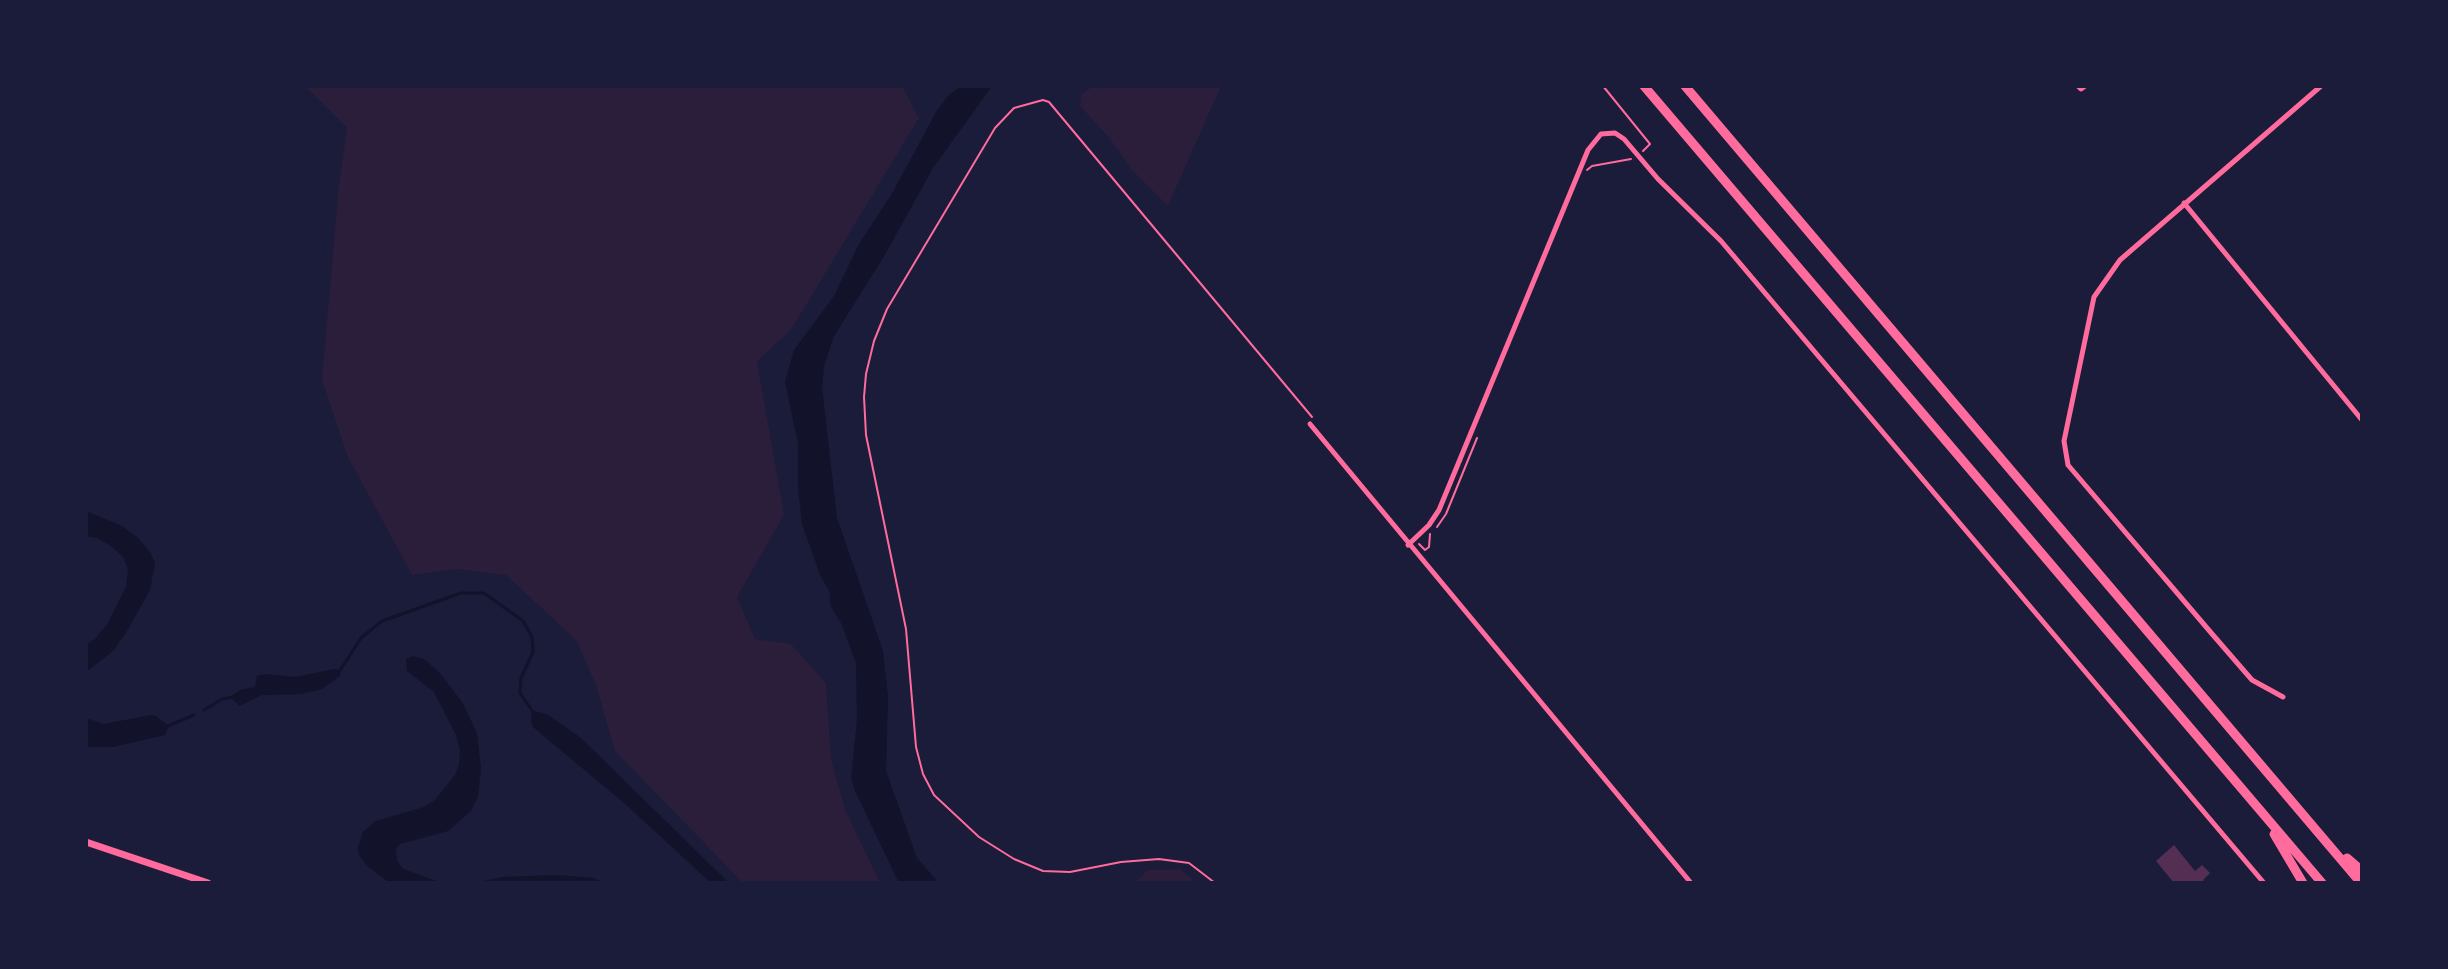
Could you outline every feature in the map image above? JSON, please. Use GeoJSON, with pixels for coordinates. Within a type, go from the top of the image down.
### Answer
{"type":"FeatureCollection","features":[{"type":"Feature","properties":{"kind":"highway"},"geometry":{"type":"LineString","coordinates":[[1644,86],[2322,883]]}},
{"type":"Feature","properties":{"kind":"highway"},"geometry":{"type":"LineString","coordinates":[[1685,86],[2361,883]]}},
{"type":"Feature","properties":{"kind":"highway"},"geometry":{"type":"LineString","coordinates":[[2260,810],[2303,883]]}},
{"type":"Feature","properties":{"kind":"highway"},"geometry":{"type":"LineString","coordinates":[[2326,841],[2362,871]]}},
{"type":"Feature","properties":{"kind":"main road"},"geometry":{"type":"LineString","coordinates":[[86,842],[208,883]]}},
{"type":"Feature","properties":{"kind":"street"},"geometry":{"type":"LineString","coordinates":[[2283,697],[2252,680],[2220,644],[2068,465],[2064,441],[2094,297],[2120,260],[2321,86]]}},
{"type":"Feature","properties":{"kind":"street"},"geometry":{"type":"LineString","coordinates":[[1408,545],[1429,525],[1442,503],[1588,150],[1601,134],[1615,133],[1721,241],[2264,883]]}},
{"type":"Feature","properties":{"kind":"street"},"geometry":{"type":"LineString","coordinates":[[2184,203],[2362,420]]}},
{"type":"Feature","properties":{"kind":"street"},"geometry":{"type":"LineString","coordinates":[[1313,423],[1408,545],[1501,651],[1691,883]]}},
{"type":"Feature","properties":{"kind":"path"},"geometry":{"type":"LineString","coordinates":[[1603,86],[1650,144],[1642,151]]}},
{"type":"Feature","properties":{"kind":"path"},"geometry":{"type":"LineString","coordinates":[[1215,883],[1189,863],[1159,859],[1142,859],[1070,872],[1043,871],[1014,859],[979,837],[934,795],[917,755],[906,629],[869,456],[864,397],[869,360],[887,309],[1001,119],[1014,108],[1043,100],[1049,102],[1313,423]]}},
{"type":"Feature","properties":{"kind":"path"},"geometry":{"type":"LineString","coordinates":[[1585,172],[1592,166],[1629,160]]}},
{"type":"Feature","properties":{"kind":"path"},"geometry":{"type":"LineString","coordinates":[[1425,550],[1429,547],[1430,534],[1446,514],[1480,430]]}},
{"type":"Feature","properties":{"kind":"shaded area"},"geometry":{"type":"Polygon","coordinates":[[[305,86],[902,86],[919,118],[791,330],[757,361],[784,515],[737,597],[755,639],[791,644],[826,683],[831,759],[845,809],[880,883],[743,883],[615,751],[596,685],[576,640],[506,575],[456,569],[412,575],[348,457],[322,379],[339,184],[347,128],[305,86]]]}},
{"type":"Feature","properties":{"kind":"shaded area"},"geometry":{"type":"Polygon","coordinates":[[[961,86],[992,86],[933,168],[883,258],[834,336],[824,366],[822,387],[837,518],[883,651],[888,697],[886,771],[917,858],[939,883],[899,883],[851,778],[857,721],[856,663],[841,623],[831,607],[829,590],[821,577],[802,524],[798,444],[785,381],[794,350],[834,296],[859,244],[893,192],[936,112],[948,96],[961,86]]]}},
{"type":"Feature","properties":{"kind":"shaded area"},"geometry":{"type":"Polygon","coordinates":[[[1093,86],[1221,86],[1168,206],[1132,170],[1110,139],[1080,106],[1081,95],[1093,86]]]}},
{"type":"Feature","properties":{"kind":"shaded area"},"geometry":{"type":"Polygon","coordinates":[[[86,511],[122,526],[137,537],[155,563],[150,590],[127,631],[113,651],[86,672],[86,645],[108,623],[126,587],[128,569],[123,557],[111,546],[86,536],[86,511]]]}},
{"type":"Feature","properties":{"kind":"shaded area"},"geometry":{"type":"Polygon","coordinates":[[[413,656],[424,659],[439,672],[462,702],[477,733],[481,769],[478,796],[471,811],[448,831],[400,844],[396,849],[397,860],[403,869],[442,883],[390,883],[367,866],[359,855],[363,832],[376,821],[424,807],[435,800],[459,765],[460,750],[456,735],[434,692],[407,671],[406,659],[413,656]]]}},
{"type":"Feature","properties":{"kind":"shaded area"},"geometry":{"type":"Polygon","coordinates":[[[341,670],[340,676],[322,689],[301,694],[262,695],[239,706],[230,697],[240,690],[255,687],[257,676],[296,677],[341,670]]]}},
{"type":"Feature","properties":{"kind":"shaded area"},"geometry":{"type":"Polygon","coordinates":[[[535,711],[548,715],[581,738],[729,883],[711,883],[623,802],[533,727],[531,720],[535,711]]]}},
{"type":"Feature","properties":{"kind":"shaded area"},"geometry":{"type":"Polygon","coordinates":[[[151,715],[169,726],[165,735],[113,747],[86,747],[86,718],[104,724],[151,715]]]}},
{"type":"Feature","properties":{"kind":"shaded area"},"geometry":{"type":"Polygon","coordinates":[[[1180,869],[1197,883],[1134,883],[1148,870],[1180,869]]]}},
{"type":"Feature","properties":{"kind":"shaded area"},"geometry":{"type":"Polygon","coordinates":[[[556,875],[594,878],[603,883],[474,883],[503,877],[556,875]]]}},
{"type":"Feature","properties":{"kind":"building"},"geometry":{"type":"Polygon","coordinates":[[[2174,845],[2195,871],[2202,865],[2210,873],[2203,880],[2206,883],[2174,883],[2156,861],[2174,845]]]}},
{"type":"Feature","properties":{"kind":"waterway"},"geometry":{"type":"LineString","coordinates":[[339,672],[361,638],[382,621],[461,593],[484,593],[523,621],[532,637],[533,652],[521,678],[520,693],[535,715]]}},
{"type":"Feature","properties":{"kind":"waterway"},"geometry":{"type":"LineString","coordinates":[[204,710],[222,699],[233,697]]}},
{"type":"Feature","properties":{"kind":"waterway"},"geometry":{"type":"LineString","coordinates":[[168,726],[194,715]]}}]}
